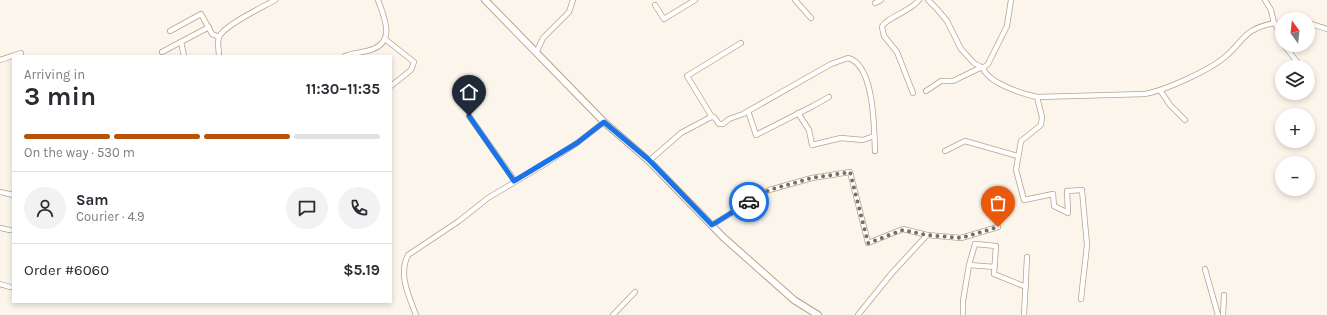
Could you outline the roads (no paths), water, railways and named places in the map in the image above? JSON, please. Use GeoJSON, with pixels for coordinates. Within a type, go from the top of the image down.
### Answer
{"type":"FeatureCollection","features":[{"type":"Feature","properties":{"kind":"street"},"geometry":{"type":"LineString","coordinates":[[219,55],[219,37],[225,30],[234,23],[275,0]]}},
{"type":"Feature","properties":{"kind":"street"},"geometry":{"type":"LineString","coordinates":[[349,55],[375,49],[382,44],[385,39],[386,27],[378,0]]}},
{"type":"Feature","properties":{"kind":"street"},"geometry":{"type":"LineString","coordinates":[[485,0],[537,51],[604,122],[649,160],[712,225],[794,300],[818,315]]}},
{"type":"Feature","properties":{"kind":"street"},"geometry":{"type":"LineString","coordinates":[[537,51],[543,38],[569,12],[573,0]]}},
{"type":"Feature","properties":{"kind":"street"},"geometry":{"type":"LineString","coordinates":[[655,5],[664,19],[695,0]]}},
{"type":"Feature","properties":{"kind":"street"},"geometry":{"type":"LineString","coordinates":[[795,0],[811,18]]}},
{"type":"Feature","properties":{"kind":"street"},"geometry":{"type":"LineString","coordinates":[[875,4],[881,0]]}},
{"type":"Feature","properties":{"kind":"street"},"geometry":{"type":"LineString","coordinates":[[913,93],[897,52],[891,47],[884,36],[882,28],[885,23],[907,12],[919,0]]}},
{"type":"Feature","properties":{"kind":"street"},"geometry":{"type":"LineString","coordinates":[[928,0],[947,22],[961,49],[974,63],[982,68],[986,75],[1010,89],[1037,98],[1145,94],[1160,90],[1210,67],[1225,58],[1250,31],[1259,26],[1274,23],[1271,10],[1265,0]]}},
{"type":"Feature","properties":{"kind":"street"},"geometry":{"type":"LineString","coordinates":[[926,90],[942,81],[952,81],[988,64],[1007,26],[1011,0]]}},
{"type":"Feature","properties":{"kind":"street"},"geometry":{"type":"LineString","coordinates":[[170,31],[201,14],[212,34],[219,37]]}},
{"type":"Feature","properties":{"kind":"street"},"geometry":{"type":"LineString","coordinates":[[1315,25],[1327,29]]}},
{"type":"Feature","properties":{"kind":"street"},"geometry":{"type":"LineString","coordinates":[[162,52],[209,27]]}},
{"type":"Feature","properties":{"kind":"street"},"geometry":{"type":"LineString","coordinates":[[385,39],[414,62],[411,70],[392,85]]}},
{"type":"Feature","properties":{"kind":"street"},"geometry":{"type":"LineString","coordinates":[[181,42],[184,55]]}},
{"type":"Feature","properties":{"kind":"street"},"geometry":{"type":"LineString","coordinates":[[742,44],[687,76],[712,116],[719,124],[748,112],[831,64],[850,58],[854,61],[866,78],[871,94],[875,151]]}},
{"type":"Feature","properties":{"kind":"street"},"geometry":{"type":"LineString","coordinates":[[1290,52],[1296,60]]}},
{"type":"Feature","properties":{"kind":"street"},"geometry":{"type":"LineString","coordinates":[[15,55],[21,53]]}},
{"type":"Feature","properties":{"kind":"street"},"geometry":{"type":"LineString","coordinates":[[0,60],[12,56]]}},
{"type":"Feature","properties":{"kind":"street"},"geometry":{"type":"LineString","coordinates":[[1160,90],[1170,105],[1185,120]]}},
{"type":"Feature","properties":{"kind":"street"},"geometry":{"type":"LineString","coordinates":[[748,112],[756,135],[828,97]]}},
{"type":"Feature","properties":{"kind":"street"},"geometry":{"type":"LineString","coordinates":[[1037,98],[1042,117],[1042,126],[1021,141],[1016,170],[1024,200],[1053,194],[1054,206],[1068,213],[1067,191],[1082,190],[1087,244],[1081,299]]}},
{"type":"Feature","properties":{"kind":"street"},"geometry":{"type":"LineString","coordinates":[[798,113],[809,130],[812,145],[841,138],[863,140],[874,136]]}},
{"type":"Feature","properties":{"kind":"street"},"geometry":{"type":"LineString","coordinates":[[469,116],[514,181]]}},
{"type":"Feature","properties":{"kind":"street"},"geometry":{"type":"LineString","coordinates":[[649,160],[681,133],[712,116]]}},
{"type":"Feature","properties":{"kind":"street"},"geometry":{"type":"LineString","coordinates":[[416,315],[403,274],[404,262],[408,255],[459,221],[488,198],[577,143],[604,122]]}},
{"type":"Feature","properties":{"kind":"street"},"geometry":{"type":"LineString","coordinates":[[945,151],[965,141],[1018,156]]}},
{"type":"Feature","properties":{"kind":"street"},"geometry":{"type":"LineString","coordinates":[[712,225],[769,190],[812,178],[850,172],[868,243],[903,230],[927,235],[961,238],[998,227]]}},
{"type":"Feature","properties":{"kind":"street"},"geometry":{"type":"LineString","coordinates":[[0,192],[12,195]]}},
{"type":"Feature","properties":{"kind":"street"},"geometry":{"type":"LineString","coordinates":[[0,228],[10,230]]}},
{"type":"Feature","properties":{"kind":"street"},"geometry":{"type":"LineString","coordinates":[[858,315],[892,273],[927,235]]}},
{"type":"Feature","properties":{"kind":"street"},"geometry":{"type":"LineString","coordinates":[[964,315],[963,301],[969,265],[975,244],[996,246],[994,274],[1026,287]]}},
{"type":"Feature","properties":{"kind":"street"},"geometry":{"type":"LineString","coordinates":[[1024,315],[1027,257]]}},
{"type":"Feature","properties":{"kind":"street"},"geometry":{"type":"LineString","coordinates":[[969,265],[995,266]]}},
{"type":"Feature","properties":{"kind":"street"},"geometry":{"type":"LineString","coordinates":[[1206,269],[1218,315]]}},
{"type":"Feature","properties":{"kind":"street"},"geometry":{"type":"LineString","coordinates":[[0,284],[10,287]]}},
{"type":"Feature","properties":{"kind":"street"},"geometry":{"type":"LineString","coordinates":[[613,315],[635,292]]}},
{"type":"Feature","properties":{"kind":"street"},"geometry":{"type":"LineString","coordinates":[[1224,295],[1224,315]]}}]}
